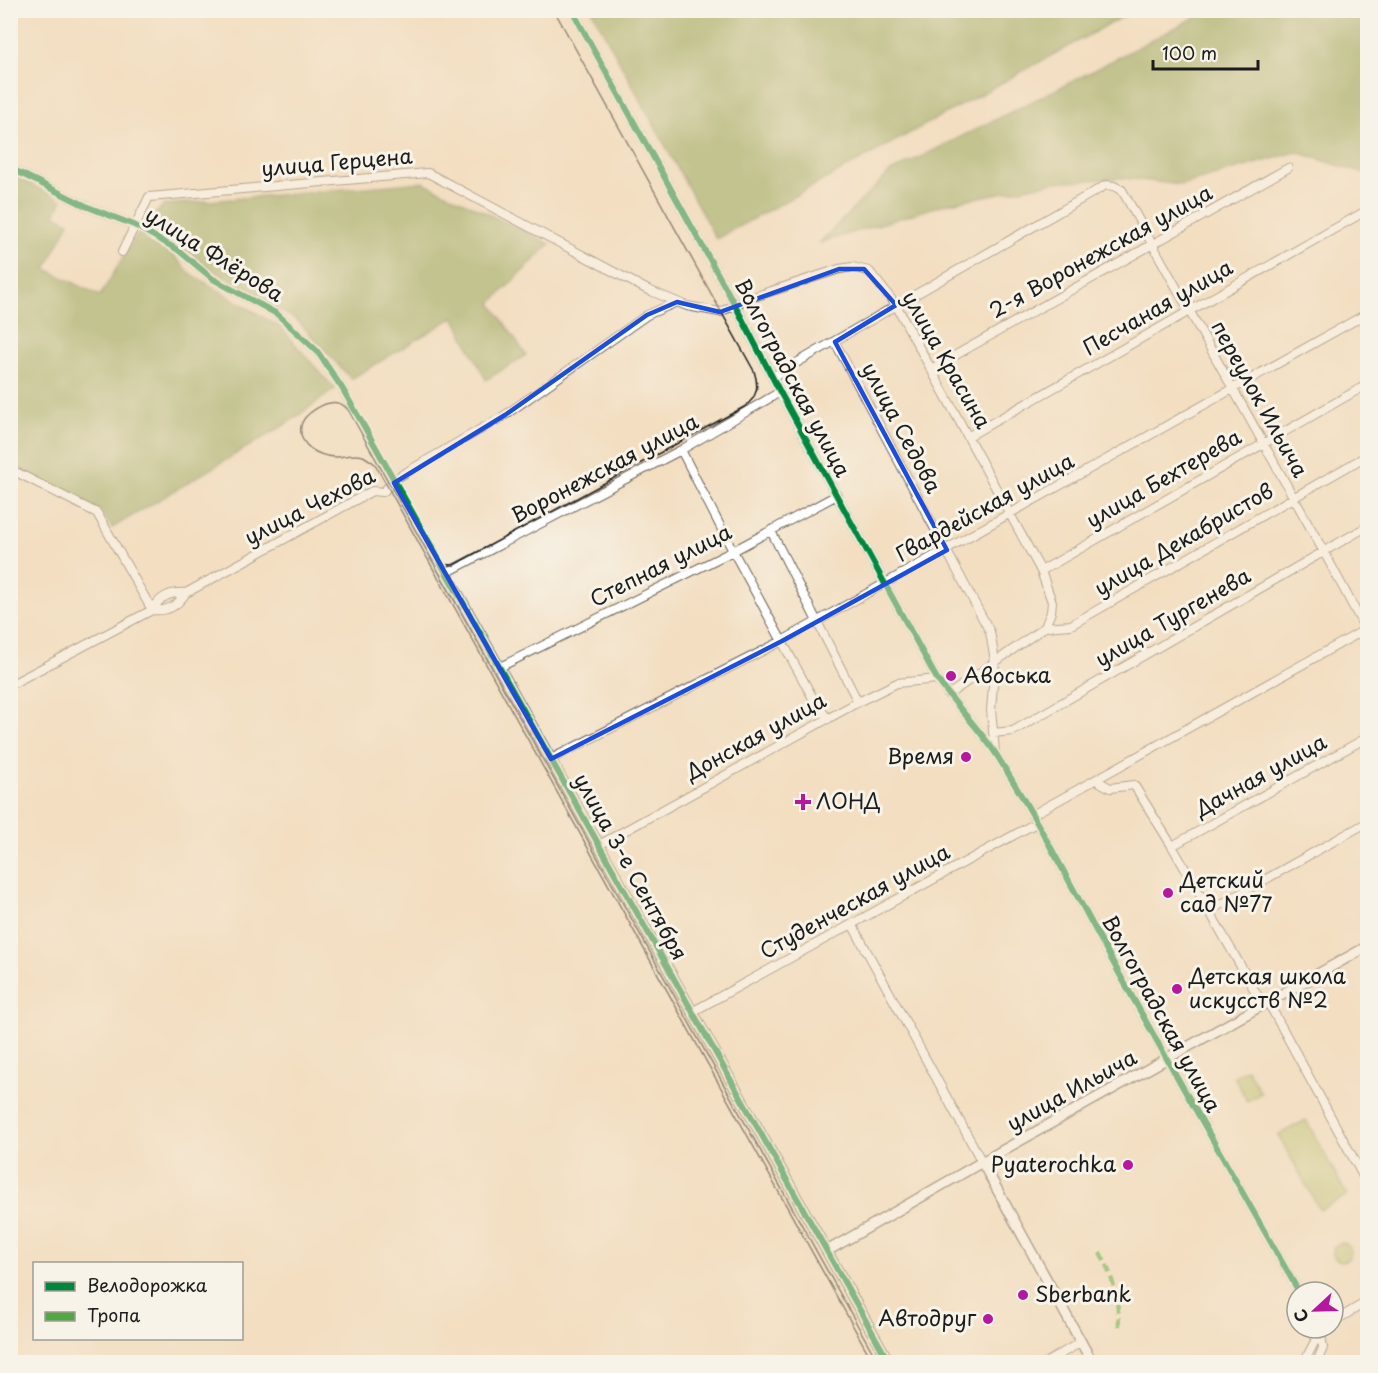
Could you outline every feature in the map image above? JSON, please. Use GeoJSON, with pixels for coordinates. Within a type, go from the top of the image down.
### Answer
{"type":"FeatureCollection","features":[{"type":"Feature","properties":{"kind":"street","name":"Волгоградская улица"},"geometry":{"type":"LineString","coordinates":[[572,10],[735,305],[937,679],[995,753],[1292,1280]]}},
{"type":"Feature","properties":{"kind":"street","name":"улица Флёрова"},"geometry":{"type":"LineString","coordinates":[[10,168],[88,207],[134,225],[178,250],[213,279],[277,314],[317,351],[342,388]]}},
{"type":"Feature","properties":{"kind":"street","name":"2-я Воронежская улица"},"geometry":{"type":"LineString","coordinates":[[932,369],[1288,168]]}},
{"type":"Feature","properties":{"kind":"street","name":"улица Герцена"},"geometry":{"type":"LineString","coordinates":[[122,252],[149,197],[428,173],[646,289],[676,302],[720,312],[735,305]]}},
{"type":"Feature","properties":{"kind":"street","name":"переулок Ильича"},"geometry":{"type":"LineString","coordinates":[[896,306],[1106,185],[1122,190],[1367,631]]}},
{"type":"Feature","properties":{"kind":"street","name":"Песчаная улица"},"geometry":{"type":"LineString","coordinates":[[969,436],[1364,212]]}},
{"type":"Feature","properties":{"kind":"street","name":"улица Красина"},"geometry":{"type":"LineString","coordinates":[[735,305],[839,269],[852,267],[864,269],[872,274],[896,306],[932,369],[1041,571],[1051,596],[1051,612],[1045,627]]}},
{"type":"Feature","properties":{"kind":"street","name":"улица Чехова"},"geometry":{"type":"LineString","coordinates":[[10,685],[152,609],[159,600],[173,592],[186,593],[372,491],[383,492],[398,477],[505,415],[647,315],[676,302]]}},
{"type":"Feature","properties":{"kind":"street"},"geometry":{"type":"LineString","coordinates":[[772,377],[896,306]]}},
{"type":"Feature","properties":{"kind":"street","name":"Гвардейская улица"},"geometry":{"type":"LineString","coordinates":[[551,759],[783,641],[1368,313]]}},
{"type":"Feature","properties":{"kind":"street","name":"улица Седова"},"geometry":{"type":"LineString","coordinates":[[834,342],[990,632],[994,661]]}},
{"type":"Feature","properties":{"kind":"street","name":"улица Бехтерева"},"geometry":{"type":"LineString","coordinates":[[1041,571],[1368,384]]}},
{"type":"Feature","properties":{"kind":"street","name":"улица 3-е Сентября"},"geometry":{"type":"LineString","coordinates":[[342,388],[888,1362]]}},
{"type":"Feature","properties":{"kind":"street","name":"Воронежская улица"},"geometry":{"type":"LineString","coordinates":[[446,573],[681,450],[780,392]]}},
{"type":"Feature","properties":{"kind":"street"},"geometry":{"type":"LineString","coordinates":[[681,450],[815,702],[828,719]]}},
{"type":"Feature","properties":{"kind":"street","name":"улица Декабристов"},"geometry":{"type":"LineString","coordinates":[[1045,627],[1071,625],[1368,455]]}},
{"type":"Feature","properties":{"kind":"street"},"geometry":{"type":"LineString","coordinates":[[10,469],[97,513],[152,609],[164,611],[178,604],[186,593]]}},
{"type":"Feature","properties":{"kind":"street","name":"Степная улица"},"geometry":{"type":"LineString","coordinates":[[500,667],[733,551],[837,495]]}},
{"type":"Feature","properties":{"kind":"street","name":"улица Тургенева"},"geometry":{"type":"LineString","coordinates":[[993,733],[1013,731],[1368,526]]}},
{"type":"Feature","properties":{"kind":"street"},"geometry":{"type":"LineString","coordinates":[[771,531],[858,702]]}},
{"type":"Feature","properties":{"kind":"street"},"geometry":{"type":"LineString","coordinates":[[948,695],[1045,627]]}},
{"type":"Feature","properties":{"kind":"street","name":"Студенческая улица"},"geometry":{"type":"LineString","coordinates":[[692,1012],[852,924],[1034,819],[1095,780],[1367,631]]}},
{"type":"Feature","properties":{"kind":"street","name":"Волгоградская улица"},"geometry":{"type":"LineString","coordinates":[[994,661],[991,696],[995,753]]}},
{"type":"Feature","properties":{"kind":"street","name":"Донская улица"},"geometry":{"type":"LineString","coordinates":[[599,845],[858,702],[897,683],[937,679]]}},
{"type":"Feature","properties":{"kind":"street","name":"Дачная улица"},"geometry":{"type":"LineString","coordinates":[[1172,846],[1368,737]]}},
{"type":"Feature","properties":{"kind":"street"},"geometry":{"type":"LineString","coordinates":[[1095,780],[1110,788],[1134,785],[1265,1004],[1368,1185]]}},
{"type":"Feature","properties":{"kind":"street"},"geometry":{"type":"LineString","coordinates":[[1209,911],[1368,822]]}},
{"type":"Feature","properties":{"kind":"street"},"geometry":{"type":"LineString","coordinates":[[852,924],[1092,1362]]}},
{"type":"Feature","properties":{"kind":"street","name":"улица Ильича"},"geometry":{"type":"LineString","coordinates":[[827,1251],[1368,946]]}},
{"type":"Feature","properties":{"kind":"street"},"geometry":{"type":"LineString","coordinates":[[1345,1315],[1368,1301]]}},
{"type":"Feature","properties":{"kind":"street"},"geometry":{"type":"LineString","coordinates":[[1304,1362],[1314,1340]]}},
{"type":"Feature","properties":{"kind":"street"},"geometry":{"type":"LineString","coordinates":[[1317,1362],[1323,1348],[1322,1340]]}},
{"type":"Feature","properties":{"kind":"street"},"geometry":{"type":"LineString","coordinates":[[1047,1362],[1081,1342]]}},
{"type":"Feature","properties":{"kind":"highlighted area"},"geometry":{"type":"Polygon","coordinates":[[[839,269],[864,269],[896,305],[835,342],[947,550],[782,641],[551,759],[394,483],[505,415],[647,315],[677,302],[720,312],[839,269]]]}},
{"type":"Feature","properties":{"kind":"green space"},"geometry":{"type":"Polygon","coordinates":[[[592,11],[1133,11],[716,239],[592,11]]]}},
{"type":"Feature","properties":{"kind":"green space"},"geometry":{"type":"Polygon","coordinates":[[[1207,11],[1367,11],[1367,175],[1297,152],[1181,185],[1124,178],[1055,182],[945,204],[819,243],[890,172],[1207,11]]]}},
{"type":"Feature","properties":{"kind":"green space"},"geometry":{"type":"Polygon","coordinates":[[[10,174],[62,200],[55,215],[69,222],[46,269],[100,296],[135,238],[146,226],[191,274],[280,327],[335,389],[283,426],[112,528],[100,510],[11,466],[10,174]]]}},
{"type":"Feature","properties":{"kind":"green space"},"geometry":{"type":"Polygon","coordinates":[[[423,182],[550,244],[491,303],[526,355],[486,380],[454,317],[351,379],[298,321],[208,267],[154,224],[154,215],[164,205],[423,182]]]}},
{"type":"Feature","properties":{"kind":"green space"},"geometry":{"type":"Polygon","coordinates":[[[1247,1069],[1261,1093],[1247,1101],[1234,1076],[1247,1069]]]}},
{"type":"Feature","properties":{"kind":"green space"},"geometry":{"type":"Polygon","coordinates":[[[1306,1120],[1347,1195],[1320,1210],[1278,1135],[1306,1120]]]}},
{"type":"Feature","properties":{"kind":"green space"},"geometry":{"type":"Polygon","coordinates":[[[1342,1243],[1348,1246],[1351,1252],[1348,1258],[1342,1261],[1336,1258],[1333,1252],[1336,1246],[1342,1243]]]}},
{"type":"Feature","properties":{"kind":"tram line"},"geometry":{"type":"LineString","coordinates":[[430,559],[439,564],[454,565],[744,407],[756,391],[757,382],[754,371],[554,10]]}},
{"type":"Feature","properties":{"kind":"tram line"},"geometry":{"type":"LineString","coordinates":[[873,1362],[375,464],[359,455],[335,457],[322,455],[311,449],[303,439],[301,433],[303,421],[316,409],[327,404],[338,403],[349,411],[878,1362]]}},
{"type":"Feature","properties":{"kind":"marked path"},"geometry":{"type":"LineString","coordinates":[[1100,1253],[1115,1290],[1119,1330]]}},
{"type":"Feature","properties":{"kind":"cycle path"},"geometry":{"type":"LineString","coordinates":[[572,10],[735,305],[937,679],[989,744],[1013,781],[1292,1280]]}},
{"type":"Feature","properties":{"kind":"cycle path"},"geometry":{"type":"LineString","coordinates":[[10,168],[88,207],[134,225],[178,250],[213,279],[277,314],[317,351],[365,428],[889,1362]]}},
{"type":"Feature","properties":{"kind":"place","name":"Авоська"},"geometry":{"type":"Point","coordinates":[951,676]}},
{"type":"Feature","properties":{"kind":"place","name":"Время"},"geometry":{"type":"Point","coordinates":[966,757]}},
{"type":"Feature","properties":{"kind":"place","name":"ЛОНД"},"geometry":{"type":"Point","coordinates":[803,802]}},
{"type":"Feature","properties":{"kind":"place","name":"Детский сад №77"},"geometry":{"type":"Point","coordinates":[1168,893]}},
{"type":"Feature","properties":{"kind":"place","name":"Детская школа искусств №2"},"geometry":{"type":"Point","coordinates":[1177,989]}},
{"type":"Feature","properties":{"kind":"place","name":"Pyaterochka"},"geometry":{"type":"Point","coordinates":[1128,1165]}},
{"type":"Feature","properties":{"kind":"place","name":"Sberbank"},"geometry":{"type":"Point","coordinates":[1023,1295]}},
{"type":"Feature","properties":{"kind":"place","name":"Автодруг"},"geometry":{"type":"Point","coordinates":[988,1319]}}]}
